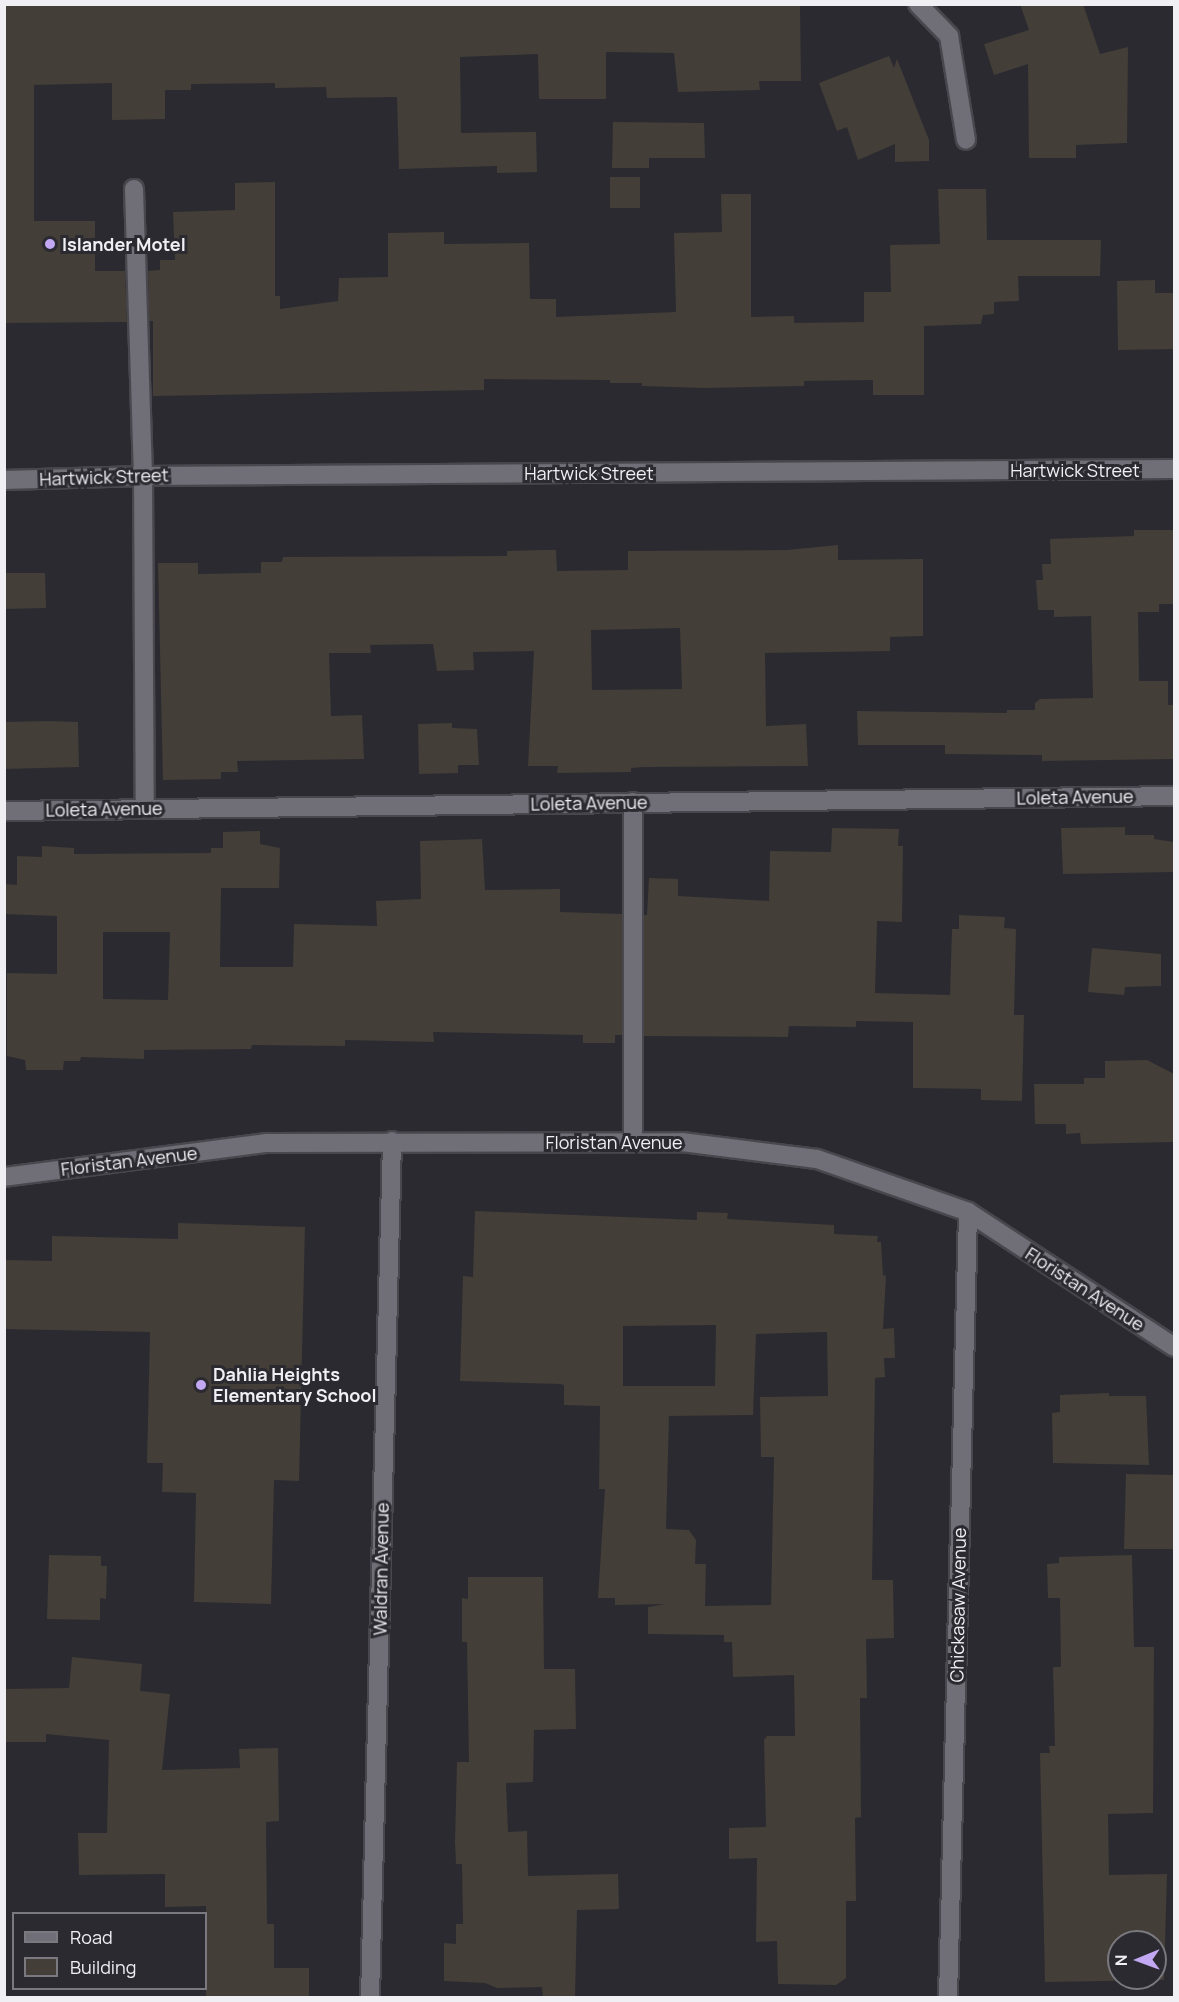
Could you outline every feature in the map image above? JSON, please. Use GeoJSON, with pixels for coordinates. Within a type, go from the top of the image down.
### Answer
{"type":"FeatureCollection","features":[{"type":"Feature","properties":{"kind":"street"},"geometry":{"type":"LineString","coordinates":[[918,4],[948,36],[966,140]]}},
{"type":"Feature","properties":{"kind":"street"},"geometry":{"type":"LineString","coordinates":[[135,189],[143,476],[145,809]]}},
{"type":"Feature","properties":{"kind":"street","name":"Hartwick Street"},"geometry":{"type":"LineString","coordinates":[[4,480],[143,476],[1174,469]]}},
{"type":"Feature","properties":{"kind":"street","name":"Loleta Avenue"},"geometry":{"type":"LineString","coordinates":[[4,811],[1174,796]]}},
{"type":"Feature","properties":{"kind":"street"},"geometry":{"type":"LineString","coordinates":[[633,802],[633,1142]]}},
{"type":"Feature","properties":{"kind":"street","name":"Waldran Avenue"},"geometry":{"type":"LineString","coordinates":[[370,1998],[392,1141]]}},
{"type":"Feature","properties":{"kind":"street","name":"Floristan Avenue"},"geometry":{"type":"LineString","coordinates":[[4,1177],[266,1143],[682,1142],[817,1159],[968,1212],[1174,1347]]}},
{"type":"Feature","properties":{"kind":"street","name":"Chickasaw Avenue"},"geometry":{"type":"LineString","coordinates":[[948,1998],[968,1212]]}},
{"type":"Feature","properties":{"kind":"building"},"geometry":{"type":"Polygon","coordinates":[[[4,4],[800,4],[801,81],[759,81],[760,90],[678,92],[674,53],[606,52],[606,99],[539,99],[538,54],[460,57],[461,133],[536,132],[537,172],[497,173],[497,166],[399,169],[397,97],[327,98],[326,87],[275,88],[275,83],[191,84],[191,90],[165,90],[165,119],[112,120],[112,83],[34,85],[34,221],[95,221],[95,271],[125,271],[127,322],[4,323],[4,4]]]}},
{"type":"Feature","properties":{"kind":"building"},"geometry":{"type":"Polygon","coordinates":[[[1020,4],[1083,4],[1100,54],[1128,47],[1127,143],[1076,145],[1076,158],[1029,158],[1028,64],[994,75],[984,44],[1029,30],[1020,4]]]}},
{"type":"Feature","properties":{"kind":"building"},"geometry":{"type":"Polygon","coordinates":[[[889,56],[894,68],[897,59],[929,140],[929,161],[895,162],[895,144],[858,160],[847,127],[837,131],[819,83],[889,56]]]}},
{"type":"Feature","properties":{"kind":"building"},"geometry":{"type":"Polygon","coordinates":[[[613,122],[704,123],[705,158],[649,158],[649,168],[612,168],[613,122]]]}},
{"type":"Feature","properties":{"kind":"building"},"geometry":{"type":"Polygon","coordinates":[[[610,177],[640,177],[640,208],[610,208],[610,177]]]}},
{"type":"Feature","properties":{"kind":"building"},"geometry":{"type":"Polygon","coordinates":[[[275,182],[275,296],[280,296],[280,309],[338,301],[339,278],[388,277],[388,233],[444,232],[444,244],[529,243],[530,299],[556,299],[556,317],[676,312],[674,233],[722,232],[721,194],[751,194],[751,317],[794,316],[794,323],[864,322],[864,292],[891,292],[890,245],[940,244],[938,189],[986,189],[987,240],[1101,240],[1100,276],[1018,276],[1019,301],[994,302],[994,314],[983,315],[981,324],[924,326],[924,395],[873,395],[873,380],[804,381],[804,386],[705,388],[642,386],[642,383],[610,383],[610,380],[484,379],[484,390],[153,396],[153,321],[149,321],[148,271],[160,270],[160,260],[175,260],[173,212],[235,210],[235,183],[275,182]]]}},
{"type":"Feature","properties":{"kind":"building"},"geometry":{"type":"Polygon","coordinates":[[[1155,280],[1155,293],[1174,293],[1174,349],[1118,350],[1117,281],[1155,280]]]}},
{"type":"Feature","properties":{"kind":"building"},"geometry":{"type":"Polygon","coordinates":[[[1134,530],[1174,530],[1174,604],[1159,604],[1159,612],[1138,612],[1139,681],[1168,681],[1168,705],[1174,705],[1174,759],[1042,761],[1042,755],[945,754],[945,745],[858,745],[857,711],[1007,713],[1007,710],[1035,710],[1035,703],[1040,699],[1093,698],[1091,616],[1054,617],[1054,610],[1038,610],[1036,580],[1043,580],[1042,564],[1051,564],[1050,539],[1134,536],[1134,530]]]}},
{"type":"Feature","properties":{"kind":"building"},"geometry":{"type":"Polygon","coordinates":[[[838,545],[838,560],[923,559],[923,636],[890,637],[890,651],[765,653],[766,726],[806,724],[808,766],[644,767],[631,768],[631,772],[557,773],[558,766],[528,766],[534,651],[473,652],[474,670],[437,671],[433,644],[370,645],[371,653],[329,653],[331,716],[362,715],[364,759],[237,761],[238,772],[221,772],[221,779],[163,780],[158,563],[198,563],[198,574],[261,573],[261,562],[282,562],[283,557],[507,556],[507,551],[556,550],[557,571],[628,570],[628,551],[787,550],[838,545]],[[680,628],[591,630],[592,690],[682,689],[680,628]]]}},
{"type":"Feature","properties":{"kind":"building"},"geometry":{"type":"Polygon","coordinates":[[[4,573],[45,573],[46,608],[4,609],[4,573]]]}},
{"type":"Feature","properties":{"kind":"building"},"geometry":{"type":"Polygon","coordinates":[[[4,722],[78,722],[79,767],[4,769],[4,722]]]}},
{"type":"Feature","properties":{"kind":"building"},"geometry":{"type":"Polygon","coordinates":[[[452,723],[452,728],[477,729],[479,765],[458,765],[458,773],[419,774],[418,724],[452,723]]]}},
{"type":"Feature","properties":{"kind":"building"},"geometry":{"type":"Polygon","coordinates":[[[1125,827],[1125,835],[1154,835],[1154,839],[1174,842],[1174,872],[1063,874],[1061,828],[1125,827]]]}},
{"type":"Feature","properties":{"kind":"building"},"geometry":{"type":"Polygon","coordinates":[[[832,828],[899,829],[898,846],[903,846],[902,922],[877,921],[875,993],[950,995],[952,929],[959,929],[959,915],[1005,917],[1004,928],[1016,929],[1014,1015],[1024,1015],[1022,1101],[981,1100],[981,1089],[913,1088],[913,1022],[856,1021],[856,1027],[789,1026],[788,1037],[644,1036],[644,915],[647,915],[649,878],[678,879],[678,896],[769,901],[770,851],[831,852],[832,828]]]}},
{"type":"Feature","properties":{"kind":"building"},"geometry":{"type":"Polygon","coordinates":[[[260,831],[260,844],[280,848],[279,888],[221,888],[220,967],[293,967],[294,924],[377,926],[376,901],[421,899],[420,841],[482,839],[485,890],[560,889],[560,912],[622,914],[622,1035],[615,1035],[615,1043],[583,1043],[583,1035],[433,1032],[434,1042],[345,1040],[345,1046],[252,1045],[251,1049],[144,1050],[144,1059],[81,1057],[80,1061],[64,1061],[63,1070],[26,1070],[25,1060],[7,1056],[7,973],[57,974],[57,916],[4,914],[4,884],[17,885],[17,856],[42,857],[42,846],[74,848],[74,854],[211,853],[211,848],[223,848],[223,832],[260,831]],[[103,932],[103,999],[168,1000],[170,932],[103,932]]]}},
{"type":"Feature","properties":{"kind":"building"},"geometry":{"type":"Polygon","coordinates":[[[1092,948],[1161,954],[1161,986],[1125,987],[1124,995],[1088,992],[1092,948]]]}},
{"type":"Feature","properties":{"kind":"building"},"geometry":{"type":"Polygon","coordinates":[[[1147,1060],[1174,1074],[1174,1142],[1081,1144],[1080,1133],[1066,1134],[1066,1124],[1035,1124],[1034,1084],[1084,1084],[1084,1078],[1105,1078],[1105,1061],[1147,1060]]]}},
{"type":"Feature","properties":{"kind":"building"},"geometry":{"type":"Polygon","coordinates":[[[475,1211],[697,1220],[697,1212],[728,1213],[727,1219],[834,1225],[834,1234],[878,1236],[877,1242],[881,1242],[883,1275],[886,1276],[883,1329],[894,1328],[895,1358],[884,1358],[885,1377],[875,1378],[872,1580],[893,1580],[894,1638],[866,1639],[867,1698],[860,1698],[861,1817],[855,1818],[856,1901],[846,1901],[846,1978],[836,1985],[778,1984],[777,1941],[756,1942],[757,1858],[729,1859],[729,1828],[766,1827],[764,1740],[767,1736],[795,1736],[794,1675],[733,1677],[732,1642],[724,1642],[724,1635],[648,1634],[648,1607],[666,1604],[615,1605],[615,1598],[598,1598],[605,1489],[599,1489],[600,1406],[564,1405],[564,1385],[560,1384],[460,1381],[463,1276],[473,1277],[475,1211]],[[716,1325],[623,1326],[623,1386],[715,1386],[716,1325]],[[827,1332],[756,1334],[753,1415],[669,1416],[666,1529],[689,1530],[696,1540],[695,1564],[706,1564],[705,1606],[771,1605],[774,1457],[761,1457],[760,1397],[828,1396],[827,1332]]]}},
{"type":"Feature","properties":{"kind":"building"},"geometry":{"type":"Polygon","coordinates":[[[178,1223],[305,1227],[299,1481],[274,1480],[271,1604],[194,1602],[196,1493],[162,1492],[163,1463],[147,1463],[150,1332],[4,1329],[4,1260],[52,1261],[52,1236],[178,1239],[178,1223]]]}},
{"type":"Feature","properties":{"kind":"building"},"geometry":{"type":"Polygon","coordinates":[[[1109,1393],[1109,1396],[1146,1396],[1149,1465],[1053,1463],[1052,1413],[1060,1412],[1060,1395],[1109,1393]]]}},
{"type":"Feature","properties":{"kind":"building"},"geometry":{"type":"Polygon","coordinates":[[[1126,1474],[1174,1475],[1174,1549],[1124,1549],[1126,1474]]]}},
{"type":"Feature","properties":{"kind":"building"},"geometry":{"type":"Polygon","coordinates":[[[49,1555],[101,1556],[101,1566],[107,1566],[106,1599],[100,1598],[100,1620],[47,1619],[49,1555]]]}},
{"type":"Feature","properties":{"kind":"building"},"geometry":{"type":"Polygon","coordinates":[[[1132,1555],[1134,1647],[1154,1647],[1153,1813],[1108,1814],[1109,1875],[1167,1874],[1165,1930],[1107,1930],[1107,1981],[1045,1982],[1040,1753],[1050,1753],[1049,1746],[1055,1746],[1053,1667],[1061,1667],[1060,1598],[1048,1598],[1047,1564],[1059,1563],[1059,1557],[1132,1555]]]}},
{"type":"Feature","properties":{"kind":"building"},"geometry":{"type":"Polygon","coordinates":[[[468,1577],[543,1577],[544,1669],[575,1669],[576,1729],[534,1730],[533,1782],[506,1783],[508,1832],[527,1831],[528,1876],[618,1874],[619,1909],[577,1910],[575,1998],[543,1998],[542,1987],[497,1988],[485,1983],[444,1981],[444,1943],[456,1944],[456,1924],[463,1924],[462,1864],[456,1864],[455,1842],[457,1762],[469,1762],[467,1642],[462,1642],[462,1598],[468,1599],[468,1577]]]}},
{"type":"Feature","properties":{"kind":"building"},"geometry":{"type":"Polygon","coordinates":[[[72,1657],[142,1664],[140,1691],[170,1694],[162,1770],[240,1768],[239,1749],[278,1748],[279,1821],[266,1822],[267,1924],[274,1924],[274,1968],[309,1968],[309,1998],[206,1998],[206,1906],[165,1907],[165,1874],[79,1875],[78,1833],[107,1833],[109,1740],[46,1734],[46,1742],[4,1742],[4,1689],[69,1688],[72,1657]]]}},
{"type":"Feature","properties":{"kind":"place","name":"Islander Motel"},"geometry":{"type":"Point","coordinates":[50,244]}},
{"type":"Feature","properties":{"kind":"place","name":"Dahlia Heights Elementary School"},"geometry":{"type":"Point","coordinates":[201,1385]}}]}
